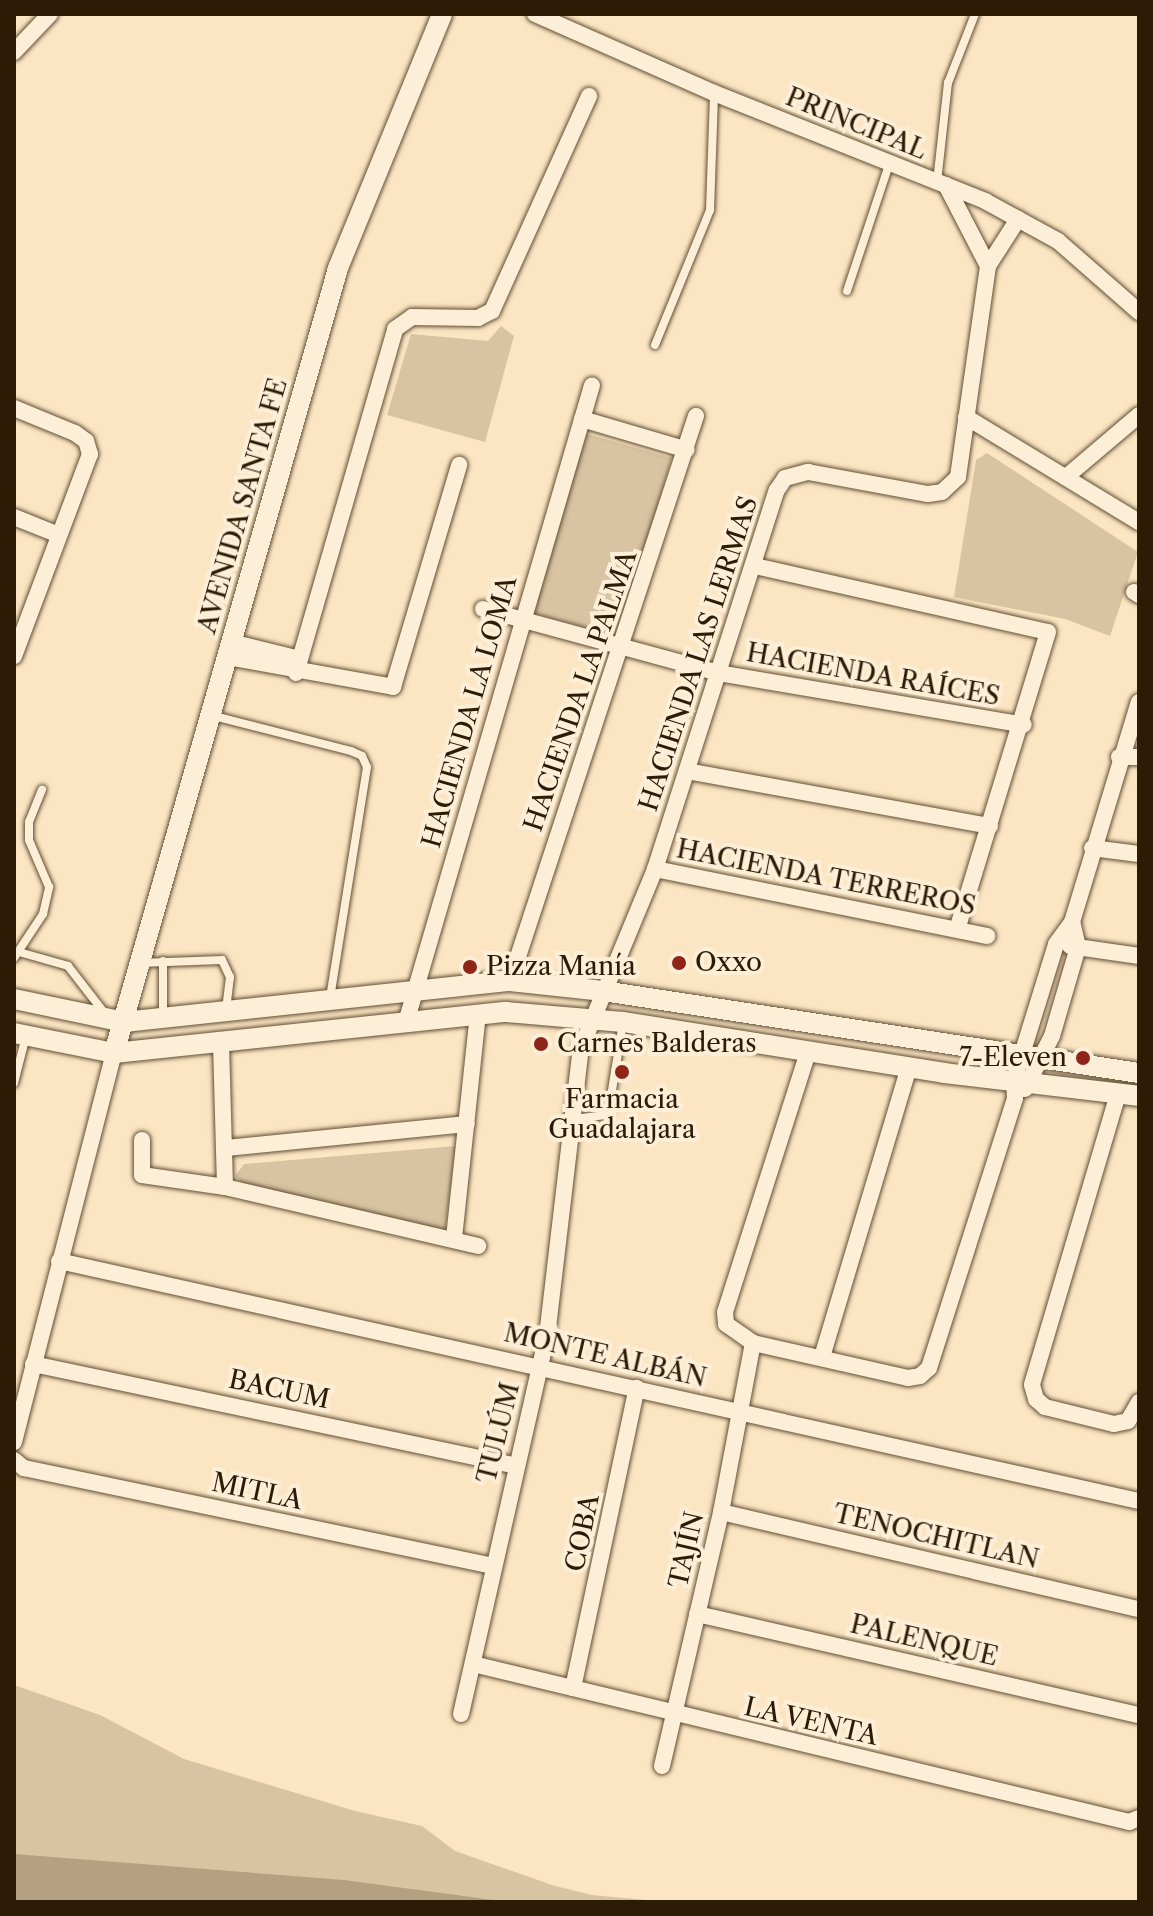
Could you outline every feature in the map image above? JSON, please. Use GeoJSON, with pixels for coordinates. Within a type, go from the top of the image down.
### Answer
{"type":"FeatureCollection","features":[{"type":"Feature","properties":{"kind":"street"},"geometry":{"type":"LineString","coordinates":[[14,52],[50,14]]}},
{"type":"Feature","properties":{"kind":"street","name":"AVENIDA SANTA FE"},"geometry":{"type":"LineString","coordinates":[[114,1053],[116,1020],[140,963],[208,715],[338,268],[442,14]]}},
{"type":"Feature","properties":{"kind":"street","name":"PRINCIPAL"},"geometry":{"type":"LineString","coordinates":[[535,14],[714,93],[941,184],[1018,219],[1058,241],[1139,312]]}},
{"type":"Feature","properties":{"kind":"street"},"geometry":{"type":"LineString","coordinates":[[298,666],[402,320],[486,316],[589,96]]}},
{"type":"Feature","properties":{"kind":"street"},"geometry":{"type":"LineString","coordinates":[[941,184],[988,266]]}},
{"type":"Feature","properties":{"kind":"street","name":"HACIENDA LAS LERMAS"},"geometry":{"type":"LineString","coordinates":[[590,1018],[655,869],[785,478],[808,472],[928,494],[942,492],[958,477],[988,266],[1018,219]]}},
{"type":"Feature","properties":{"kind":"street","name":"HACIENDA LA LOMA"},"geometry":{"type":"LineString","coordinates":[[407,1019],[592,385]]}},
{"type":"Feature","properties":{"kind":"street"},"geometry":{"type":"LineString","coordinates":[[14,408],[86,441],[90,454],[18,632],[14,656]]}},
{"type":"Feature","properties":{"kind":"street"},"geometry":{"type":"LineString","coordinates":[[1066,477],[1139,415]]}},
{"type":"Feature","properties":{"kind":"street","name":"HACIENDA LA PALMA"},"geometry":{"type":"LineString","coordinates":[[510,981],[696,416]]}},
{"type":"Feature","properties":{"kind":"street"},"geometry":{"type":"LineString","coordinates":[[966,417],[1139,522]]}},
{"type":"Feature","properties":{"kind":"street"},"geometry":{"type":"LineString","coordinates":[[582,419],[687,450]]}},
{"type":"Feature","properties":{"kind":"street"},"geometry":{"type":"LineString","coordinates":[[229,649],[385,689],[398,681],[459,465]]}},
{"type":"Feature","properties":{"kind":"street"},"geometry":{"type":"LineString","coordinates":[[14,517],[59,535]]}},
{"type":"Feature","properties":{"kind":"street"},"geometry":{"type":"LineString","coordinates":[[755,566],[1048,632],[1024,725],[957,929]]}},
{"type":"Feature","properties":{"kind":"street","name":"HACIENDA RAÍCES"},"geometry":{"type":"LineString","coordinates":[[483,609],[620,649],[718,673],[1024,725]]}},
{"type":"Feature","properties":{"kind":"street"},"geometry":{"type":"LineString","coordinates":[[808,1052],[725,1312],[726,1324],[753,1343],[908,1378],[920,1376],[929,1368],[1021,1087],[1022,1056],[1056,944],[1072,922],[1119,757],[1138,709]]}},
{"type":"Feature","properties":{"kind":"street"},"geometry":{"type":"LineString","coordinates":[[1119,757],[1139,757]]}},
{"type":"Feature","properties":{"kind":"street"},"geometry":{"type":"LineString","coordinates":[[687,771],[990,826]]}},
{"type":"Feature","properties":{"kind":"street"},"geometry":{"type":"LineString","coordinates":[[1092,848],[1139,854]]}},
{"type":"Feature","properties":{"kind":"street","name":"HACIENDA TERREROS"},"geometry":{"type":"LineString","coordinates":[[655,869],[987,936]]}},
{"type":"Feature","properties":{"kind":"street"},"geometry":{"type":"LineString","coordinates":[[1021,1087],[1043,1058],[1078,947],[1072,922]]}},
{"type":"Feature","properties":{"kind":"street"},"geometry":{"type":"LineString","coordinates":[[1056,944],[1139,956]]}},
{"type":"Feature","properties":{"kind":"street"},"geometry":{"type":"LineString","coordinates":[[14,999],[116,1020],[510,981],[603,991],[1139,1073]]}},
{"type":"Feature","properties":{"kind":"street"},"geometry":{"type":"LineString","coordinates":[[454,1238],[478,1013]]}},
{"type":"Feature","properties":{"kind":"street"},"geometry":{"type":"LineString","coordinates":[[20,1034],[114,1053],[478,1013],[590,1018],[1021,1087],[1129,1095],[1032,1385],[1036,1399],[1045,1407],[1114,1424],[1128,1421],[1139,1402]]}},
{"type":"Feature","properties":{"kind":"street","name":"TULÚM"},"geometry":{"type":"LineString","coordinates":[[461,1714],[492,1566],[540,1366],[573,1119],[590,1018]]}},
{"type":"Feature","properties":{"kind":"street"},"geometry":{"type":"LineString","coordinates":[[221,1043],[225,1187]]}},
{"type":"Feature","properties":{"kind":"street"},"geometry":{"type":"LineString","coordinates":[[944,1073],[948,1044]]}},
{"type":"Feature","properties":{"kind":"street"},"geometry":{"type":"LineString","coordinates":[[14,1442],[114,1053]]}},
{"type":"Feature","properties":{"kind":"street"},"geometry":{"type":"LineString","coordinates":[[822,1357],[909,1067]]}},
{"type":"Feature","properties":{"kind":"street"},"geometry":{"type":"LineString","coordinates":[[226,1148],[467,1124]]}},
{"type":"Feature","properties":{"kind":"street"},"geometry":{"type":"LineString","coordinates":[[142,1140],[142,1175],[225,1187],[478,1246]]}},
{"type":"Feature","properties":{"kind":"street","name":"MONTE ALBÁN"},"geometry":{"type":"LineString","coordinates":[[59,1261],[1139,1501]]}},
{"type":"Feature","properties":{"kind":"street","name":"TAJÍN"},"geometry":{"type":"LineString","coordinates":[[662,1766],[721,1512],[753,1343]]}},
{"type":"Feature","properties":{"kind":"street","name":"BACUM"},"geometry":{"type":"LineString","coordinates":[[33,1364],[515,1466]]}},
{"type":"Feature","properties":{"kind":"street","name":"COBA"},"geometry":{"type":"LineString","coordinates":[[573,1688],[637,1388]]}},
{"type":"Feature","properties":{"kind":"street","name":"MITLA"},"geometry":{"type":"LineString","coordinates":[[14,1461],[24,1468],[492,1566]]}},
{"type":"Feature","properties":{"kind":"street","name":"TENOCHITLAN"},"geometry":{"type":"LineString","coordinates":[[721,1512],[1139,1609]]}},
{"type":"Feature","properties":{"kind":"street","name":"PALENQUE"},"geometry":{"type":"LineString","coordinates":[[697,1614],[1139,1715]]}},
{"type":"Feature","properties":{"kind":"street","name":"LA VENTA"},"geometry":{"type":"LineString","coordinates":[[473,1664],[674,1714],[1138,1819]]}},
{"type":"Feature","properties":{"kind":"lane"},"geometry":{"type":"LineString","coordinates":[[941,184],[948,83],[975,14]]}},
{"type":"Feature","properties":{"kind":"lane"},"geometry":{"type":"LineString","coordinates":[[655,345],[710,210],[714,93]]}},
{"type":"Feature","properties":{"kind":"lane"},"geometry":{"type":"LineString","coordinates":[[847,291],[889,165]]}},
{"type":"Feature","properties":{"kind":"lane"},"geometry":{"type":"LineString","coordinates":[[208,715],[351,751],[362,756],[367,767],[330,998]]}},
{"type":"Feature","properties":{"kind":"lane"},"geometry":{"type":"LineString","coordinates":[[42,789],[29,832],[49,887],[43,914],[16,955],[68,966],[116,1020]]}},
{"type":"Feature","properties":{"kind":"lane"},"geometry":{"type":"LineString","coordinates":[[140,963],[222,960],[230,977],[226,1010]]}},
{"type":"Feature","properties":{"kind":"lane"},"geometry":{"type":"LineString","coordinates":[[163,961],[163,1017]]}},
{"type":"Feature","properties":{"kind":"lane"},"geometry":{"type":"LineString","coordinates":[[573,1119],[608,1115],[623,1022]]}},
{"type":"Feature","properties":{"kind":"lane"},"geometry":{"type":"LineString","coordinates":[[14,1083],[20,1034]]}},
{"type":"Feature","properties":{"kind":"shaded area"},"geometry":{"type":"Polygon","coordinates":[[[501,326],[514,336],[485,442],[387,415],[411,334],[488,341],[501,326]]]}},
{"type":"Feature","properties":{"kind":"shaded area"},"geometry":{"type":"Polygon","coordinates":[[[584,433],[671,458],[620,638],[532,613],[584,433]]]}},
{"type":"Feature","properties":{"kind":"shaded area"},"geometry":{"type":"Polygon","coordinates":[[[987,453],[1138,552],[1110,636],[1065,619],[954,597],[976,460],[987,453]]]}},
{"type":"Feature","properties":{"kind":"shaded area"},"geometry":{"type":"Polygon","coordinates":[[[456,1146],[445,1230],[246,1186],[235,1176],[244,1164],[456,1146]]]}},
{"type":"Feature","properties":{"kind":"shaded area"},"geometry":{"type":"Polygon","coordinates":[[[14,1685],[100,1715],[184,1759],[355,1811],[422,1826],[455,1851],[555,1886],[592,1895],[668,1902],[14,1902],[14,1685]]]}},
{"type":"Feature","properties":{"kind":"shaded area"},"geometry":{"type":"Polygon","coordinates":[[[14,1854],[344,1880],[508,1902],[14,1902],[14,1854]]]}},
{"type":"Feature","properties":{"kind":"place","name":"Oxxo"},"geometry":{"type":"Point","coordinates":[679,963]}},
{"type":"Feature","properties":{"kind":"place","name":"Pizza Manía"},"geometry":{"type":"Point","coordinates":[470,967]}},
{"type":"Feature","properties":{"kind":"place","name":"Carnes Balderas"},"geometry":{"type":"Point","coordinates":[541,1044]}},
{"type":"Feature","properties":{"kind":"place","name":"7-Eleven"},"geometry":{"type":"Point","coordinates":[1083,1058]}},
{"type":"Feature","properties":{"kind":"place","name":"Farmacia Guadalajara"},"geometry":{"type":"Point","coordinates":[622,1072]}}]}
